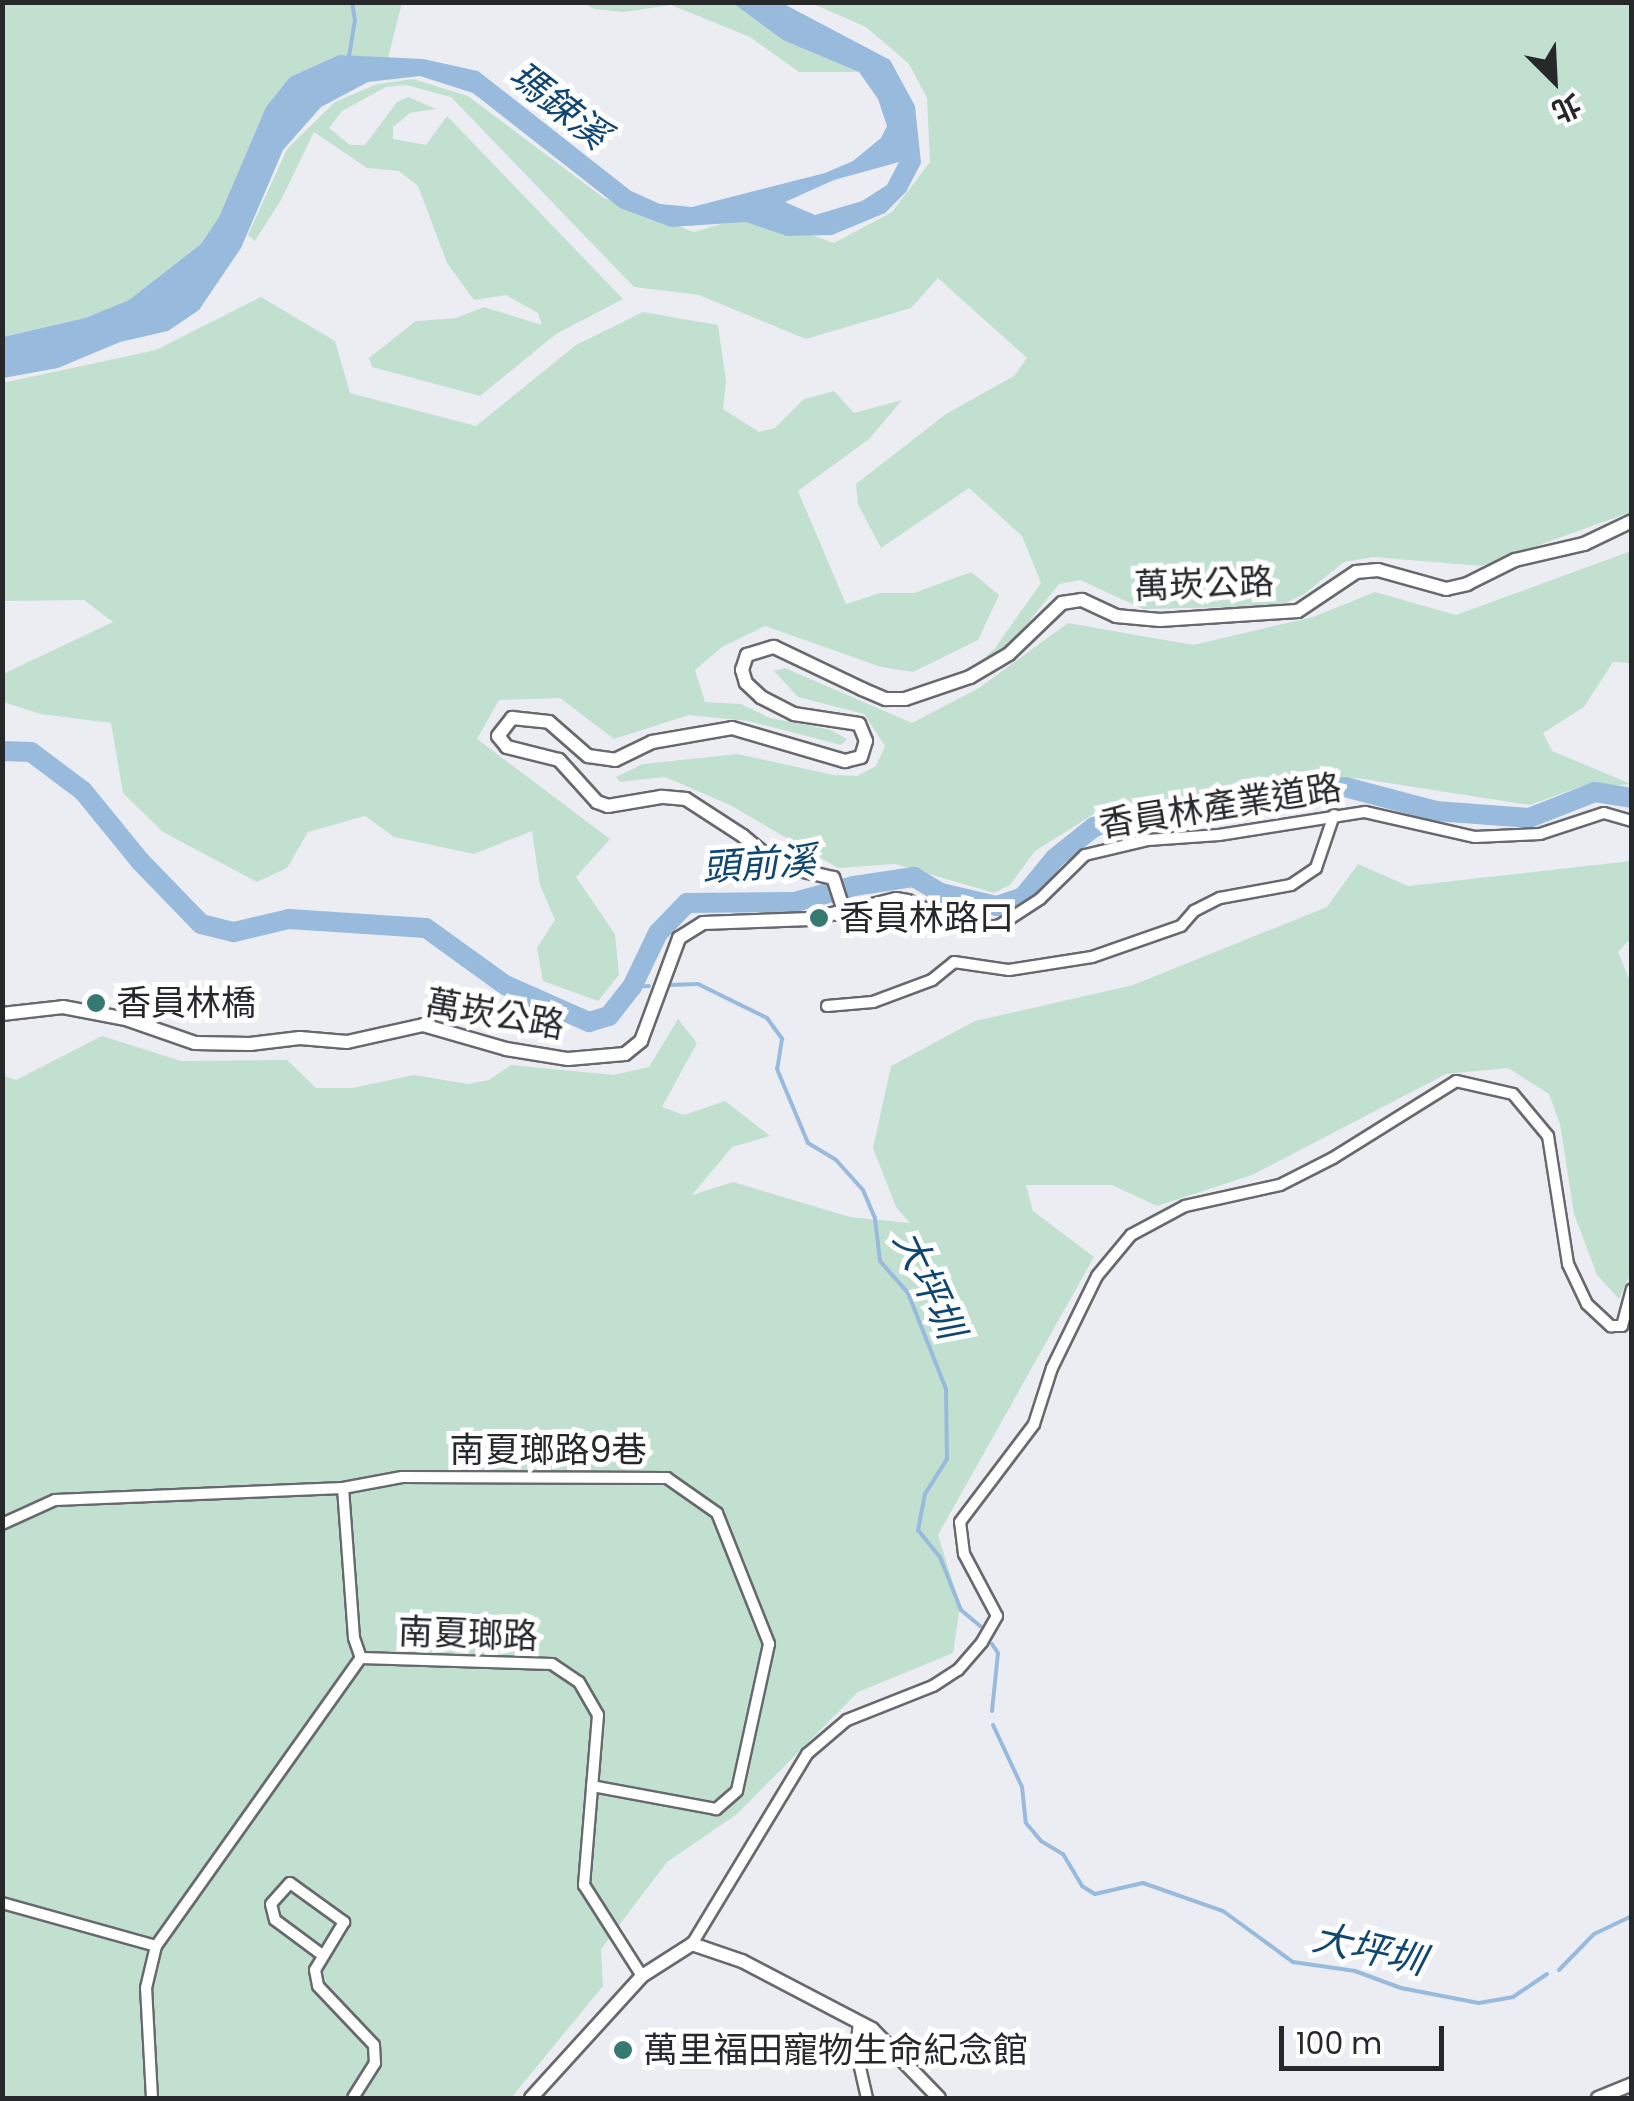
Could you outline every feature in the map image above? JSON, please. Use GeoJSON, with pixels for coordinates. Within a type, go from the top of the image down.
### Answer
{"type":"FeatureCollection","features":[{"type":"Feature","properties":{"kind":"street","name":"萬崁公路"},"geometry":{"type":"LineString","coordinates":[[2,1014],[62,1007],[126,1019],[195,1043],[250,1044],[300,1038],[346,1042],[424,1025],[506,1048],[568,1059],[625,1054],[641,1041],[679,938],[703,923],[810,920],[844,911],[833,878],[778,865],[743,836],[686,800],[661,796],[608,806],[597,802],[559,760],[507,747],[498,736],[512,718],[524,716],[549,722],[588,756],[615,760],[652,742],[732,728],[845,761],[860,757],[866,742],[859,724],[794,714],[761,696],[746,683],[742,670],[746,654],[774,647],[886,699],[905,699],[970,677],[1009,654],[1062,603],[1082,600],[1116,616],[1160,620],[1298,611],[1313,605],[1356,572],[1378,570],[1446,589],[1466,584],[1515,560],[1584,544],[1632,522]]}},
{"type":"Feature","properties":{"kind":"street","name":"香員林產業道路"},"geometry":{"type":"LineString","coordinates":[[844,911],[896,898],[970,930],[1000,925],[1040,899],[1085,855],[1148,840],[1220,835],[1366,812],[1475,837],[1540,834],[1604,813],[1632,821]]}},
{"type":"Feature","properties":{"kind":"street"},"geometry":{"type":"LineString","coordinates":[[827,1006],[874,1002],[932,980],[954,962],[1009,970],[1092,958],[1181,926],[1194,912],[1220,898],[1291,884],[1316,868],[1334,816]]}},
{"type":"Feature","properties":{"kind":"street"},"geometry":{"type":"LineString","coordinates":[[531,2098],[642,1976],[692,1944],[807,1754],[847,1720],[933,1686],[958,1670],[982,1642],[997,1616],[964,1554],[960,1522],[1034,1424],[1052,1368],[1097,1276],[1132,1235],[1186,1206],[1280,1185],[1333,1158],[1456,1081],[1513,1094],[1548,1136],[1568,1264],[1587,1304],[1611,1326],[1627,1325],[1632,1290]]}},
{"type":"Feature","properties":{"kind":"street","name":"南夏瑯路9巷"},"geometry":{"type":"LineString","coordinates":[[343,1488],[402,1477],[667,1478],[717,1513],[769,1644],[737,1791],[716,1809],[592,1786]]}},
{"type":"Feature","properties":{"kind":"street"},"geometry":{"type":"LineString","coordinates":[[2,1524],[55,1500],[343,1488],[354,1638],[361,1658]]}},
{"type":"Feature","properties":{"kind":"street","name":"南夏瑯路"},"geometry":{"type":"LineString","coordinates":[[152,2098],[146,1988],[156,1946],[361,1658],[552,1664],[579,1682],[598,1715],[584,1884],[642,1976]]}},
{"type":"Feature","properties":{"kind":"street"},"geometry":{"type":"LineString","coordinates":[[321,1954],[275,1920],[271,1904],[290,1882],[344,1922],[321,1954],[315,1970],[318,1986],[374,2046],[375,2062],[353,2098]]}},
{"type":"Feature","properties":{"kind":"street"},"geometry":{"type":"LineString","coordinates":[[2,1902],[156,1946]]}},
{"type":"Feature","properties":{"kind":"street"},"geometry":{"type":"LineString","coordinates":[[692,1944],[742,1961],[872,2029],[938,2098]]}},
{"type":"Feature","properties":{"kind":"street"},"geometry":{"type":"LineString","coordinates":[[859,2022],[856,2050],[867,2098]]}},
{"type":"Feature","properties":{"kind":"street"},"geometry":{"type":"LineString","coordinates":[[1598,2098],[1632,2084]]}},
{"type":"Feature","properties":{"kind":"green space"},"geometry":{"type":"Polygon","coordinates":[[[2,3],[402,3],[388,58],[339,55],[290,77],[266,107],[219,217],[201,244],[129,300],[85,318],[3,337],[2,3]]]}},
{"type":"Feature","properties":{"kind":"green space"},"geometry":{"type":"Polygon","coordinates":[[[584,3],[733,3],[783,39],[859,72],[799,72],[750,37],[671,5],[624,12],[594,9],[584,3]]]}},
{"type":"Feature","properties":{"kind":"green space"},"geometry":{"type":"Polygon","coordinates":[[[811,3],[1631,3],[1631,512],[1481,566],[1373,557],[1344,562],[1303,595],[1278,606],[1143,609],[1080,580],[1059,584],[1007,649],[977,665],[995,648],[1041,583],[1022,536],[969,488],[881,548],[858,504],[856,484],[946,414],[1014,376],[1027,358],[938,278],[911,308],[806,339],[699,295],[634,287],[451,97],[406,85],[386,87],[342,111],[329,128],[350,145],[365,145],[397,102],[408,97],[436,109],[410,113],[393,127],[393,139],[426,145],[447,116],[623,299],[556,334],[480,396],[372,367],[369,358],[416,321],[456,318],[484,307],[542,325],[538,313],[506,295],[474,300],[447,263],[418,186],[399,171],[367,168],[314,132],[281,200],[255,241],[248,235],[287,149],[335,102],[377,84],[413,79],[468,96],[604,198],[694,232],[755,214],[834,243],[892,212],[930,162],[927,98],[909,64],[866,27],[811,3]]]}},
{"type":"Feature","properties":{"kind":"green space"},"geometry":{"type":"Polygon","coordinates":[[[261,297],[335,341],[350,393],[476,426],[576,345],[643,312],[718,325],[726,381],[723,409],[759,432],[775,428],[804,399],[834,391],[854,413],[902,400],[869,439],[798,491],[846,604],[880,593],[914,593],[971,572],[999,595],[978,640],[913,672],[881,667],[765,626],[722,647],[695,670],[705,702],[741,704],[770,718],[831,730],[847,739],[841,745],[748,721],[689,715],[614,739],[560,698],[499,700],[477,739],[610,839],[576,877],[615,934],[619,975],[598,1001],[543,981],[537,948],[555,920],[540,885],[532,831],[474,854],[394,837],[365,816],[308,832],[287,868],[257,882],[163,832],[123,793],[111,723],[41,714],[3,702],[3,674],[113,622],[84,600],[3,601],[2,383],[156,350],[261,297]]]}},
{"type":"Feature","properties":{"kind":"green space"},"geometry":{"type":"Polygon","coordinates":[[[1631,551],[1631,663],[1613,662],[1584,707],[1543,733],[1552,751],[1631,784],[1571,790],[1530,805],[1356,778],[1105,807],[1035,851],[1010,885],[994,893],[895,864],[838,868],[730,805],[665,777],[620,782],[616,777],[643,764],[737,754],[834,775],[857,776],[876,766],[885,746],[864,714],[798,697],[774,671],[785,668],[912,723],[979,688],[1068,623],[1193,645],[1313,617],[1375,592],[1456,615],[1631,551]]]}},
{"type":"Feature","properties":{"kind":"green space"},"geometry":{"type":"Polygon","coordinates":[[[1631,861],[1631,938],[1618,952],[1632,986],[1632,1270],[1619,1299],[1597,1275],[1574,1214],[1560,1124],[1549,1094],[1508,1068],[1446,1074],[1252,1175],[1157,1206],[1112,1185],[1026,1185],[1033,1211],[1094,1257],[938,1535],[960,1606],[953,1653],[858,1692],[737,1814],[667,1862],[601,1949],[603,1986],[511,2098],[3,2098],[2,1075],[16,1080],[102,1036],[181,1061],[287,1060],[316,1088],[352,1088],[414,1075],[468,1084],[489,1080],[511,1065],[614,1075],[649,1067],[678,1019],[697,1043],[662,1107],[684,1115],[725,1101],[770,1136],[732,1147],[692,1195],[733,1182],[850,1217],[910,1223],[896,1207],[873,1148],[891,1066],[975,1021],[1133,985],[1327,907],[1358,864],[1408,886],[1631,861]]]}},
{"type":"Feature","properties":{"kind":"water","name":"瑪鋉溪"},"geometry":{"type":"Polygon","coordinates":[[[733,3],[782,3],[890,60],[915,106],[921,163],[906,192],[885,213],[832,235],[787,236],[746,222],[671,227],[620,208],[473,93],[420,76],[368,82],[321,107],[283,150],[241,248],[199,310],[168,331],[120,342],[58,368],[3,378],[3,337],[85,318],[129,300],[201,244],[219,217],[266,107],[290,77],[339,55],[423,59],[478,71],[631,191],[660,204],[692,207],[825,173],[853,161],[881,138],[887,126],[878,99],[859,72],[783,40],[733,3]],[[899,162],[834,180],[785,202],[815,215],[862,201],[887,185],[899,162]]]}},
{"type":"Feature","properties":{"kind":"waterway"},"geometry":{"type":"LineString","coordinates":[[349,57],[355,21],[352,2]]}},
{"type":"Feature","properties":{"kind":"waterway","name":"頭前溪"},"geometry":{"type":"LineString","coordinates":[[2,751],[31,752],[83,791],[140,861],[201,924],[234,932],[289,919],[426,928],[505,985],[589,1022],[609,1016],[632,987],[658,933],[687,903],[795,902],[854,886],[914,877],[941,893],[997,906],[1023,897],[1055,858],[1094,827],[1126,817],[1260,805],[1345,787],[1436,811],[1529,818],[1595,792],[1632,798]]}},
{"type":"Feature","properties":{"kind":"waterway","name":"大坪圳"},"geometry":{"type":"LineString","coordinates":[[670,985],[698,984],[767,1018],[782,1039],[777,1069],[808,1143],[836,1160],[863,1190],[875,1218],[880,1261],[908,1293],[946,1389],[947,1459],[925,1494],[918,1530],[940,1557],[961,1610],[980,1626]]}},
{"type":"Feature","properties":{"kind":"waterway","name":"大坪圳"},"geometry":{"type":"LineString","coordinates":[[632,987],[649,986]]}},
{"type":"Feature","properties":{"kind":"waterway","name":"大坪圳"},"geometry":{"type":"LineString","coordinates":[[992,1644],[998,1653],[992,1711]]}},
{"type":"Feature","properties":{"kind":"waterway","name":"大坪圳"},"geometry":{"type":"LineString","coordinates":[[993,1725],[1022,1787],[1026,1823],[1041,1841],[1063,1854],[1082,1886],[1095,1894],[1143,1883],[1223,1911],[1293,1962],[1355,1971],[1401,1988],[1479,2003],[1513,1997],[1547,1974]]}},
{"type":"Feature","properties":{"kind":"waterway","name":"大坪圳"},"geometry":{"type":"LineString","coordinates":[[1559,1970],[1594,1934],[1632,1916]]}},
{"type":"Feature","properties":{"kind":"place","name":"香員林路口"},"geometry":{"type":"Point","coordinates":[819,918]}},
{"type":"Feature","properties":{"kind":"place","name":"香員林橋"},"geometry":{"type":"Point","coordinates":[96,1003]}},
{"type":"Feature","properties":{"kind":"place","name":"萬里福田寵物生命紀念館"},"geometry":{"type":"Point","coordinates":[623,2050]}}]}
